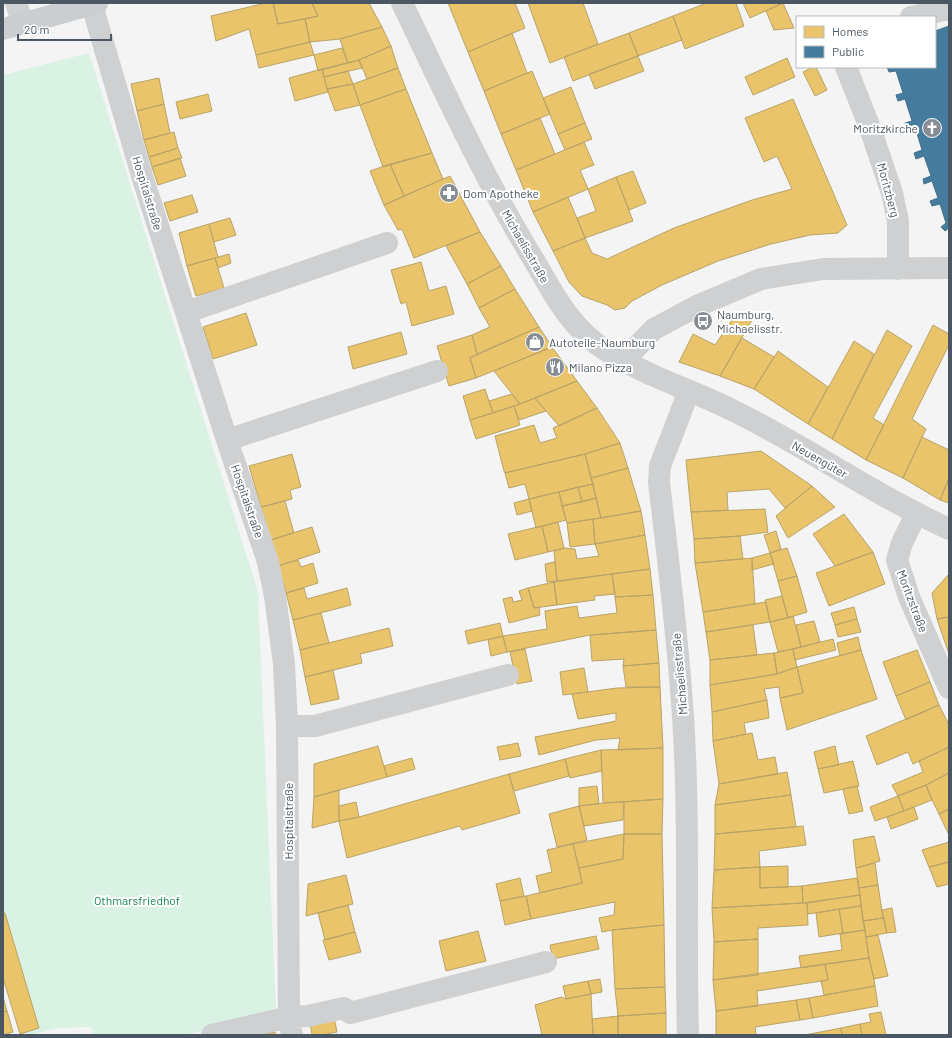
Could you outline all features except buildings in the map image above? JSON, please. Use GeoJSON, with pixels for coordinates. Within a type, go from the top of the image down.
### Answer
{"type":"FeatureCollection","features":[{"type":"Feature","properties":{"kind":"main road"},"geometry":{"type":"LineString","coordinates":[[13,27],[87,5]]}},
{"type":"Feature","properties":{"kind":"street"},"geometry":{"type":"LineString","coordinates":[[13,27],[16,3]]}},
{"type":"Feature","properties":{"kind":"street","name":"Michaelisstraße"},"geometry":{"type":"LineString","coordinates":[[402,3],[472,149],[519,236],[578,328],[602,348],[623,361],[689,391],[660,466],[659,482],[675,623],[683,717],[686,806],[688,1035]]}},
{"type":"Feature","properties":{"kind":"street","name":"Hospitalstraße"},"geometry":{"type":"LineString","coordinates":[[87,5],[270,569],[284,664],[287,726],[290,1026]]}},
{"type":"Feature","properties":{"kind":"street"},"geometry":{"type":"LineString","coordinates":[[916,16],[949,9]]}},
{"type":"Feature","properties":{"kind":"street","name":"Moritzberg"},"geometry":{"type":"LineString","coordinates":[[846,68],[870,128],[892,193],[898,222],[898,268]]}},
{"type":"Feature","properties":{"kind":"street"},"geometry":{"type":"LineString","coordinates":[[187,312],[388,243]]}},
{"type":"Feature","properties":{"kind":"street"},"geometry":{"type":"LineString","coordinates":[[623,361],[654,329],[697,306],[761,279],[823,269],[949,268]]}},
{"type":"Feature","properties":{"kind":"street"},"geometry":{"type":"LineString","coordinates":[[227,440],[437,370]]}},
{"type":"Feature","properties":{"kind":"street","name":"Neuengüter"},"geometry":{"type":"LineString","coordinates":[[689,391],[733,410],[806,450],[916,514],[949,528]]}},
{"type":"Feature","properties":{"kind":"street","name":"Moritzstraße"},"geometry":{"type":"LineString","coordinates":[[916,514],[902,543],[897,560],[909,597],[949,688]]}},
{"type":"Feature","properties":{"kind":"street"},"geometry":{"type":"LineString","coordinates":[[287,726],[315,726],[508,675]]}},
{"type":"Feature","properties":{"kind":"street"},"geometry":{"type":"LineString","coordinates":[[212,1035],[290,1026],[308,1016],[344,1008],[350,1013],[546,962]]}},
{"type":"Feature","properties":{"kind":"green space","name":"Othmarsfriedhof"},"geometry":{"type":"Polygon","coordinates":[[[89,53],[258,592],[276,1014],[185,1035],[94,1035],[91,1027],[57,1028],[31,1035],[22,1035],[3,957],[3,75],[89,53]]]}},
{"type":"Feature","properties":{"kind":"place","name":"Moritzkirche"},"geometry":{"type":"Point","coordinates":[932,128]}},
{"type":"Feature","properties":{"kind":"place","name":"Dom Apotheke"},"geometry":{"type":"Point","coordinates":[449,193]}},
{"type":"Feature","properties":{"kind":"place","name":"Naumburg, Michaelisstr."},"geometry":{"type":"Point","coordinates":[703,321]}},
{"type":"Feature","properties":{"kind":"place","name":"Autoteile-Naumburg"},"geometry":{"type":"Point","coordinates":[535,342]}},
{"type":"Feature","properties":{"kind":"place","name":"Milano Pizza"},"geometry":{"type":"Point","coordinates":[555,367]}}]}
